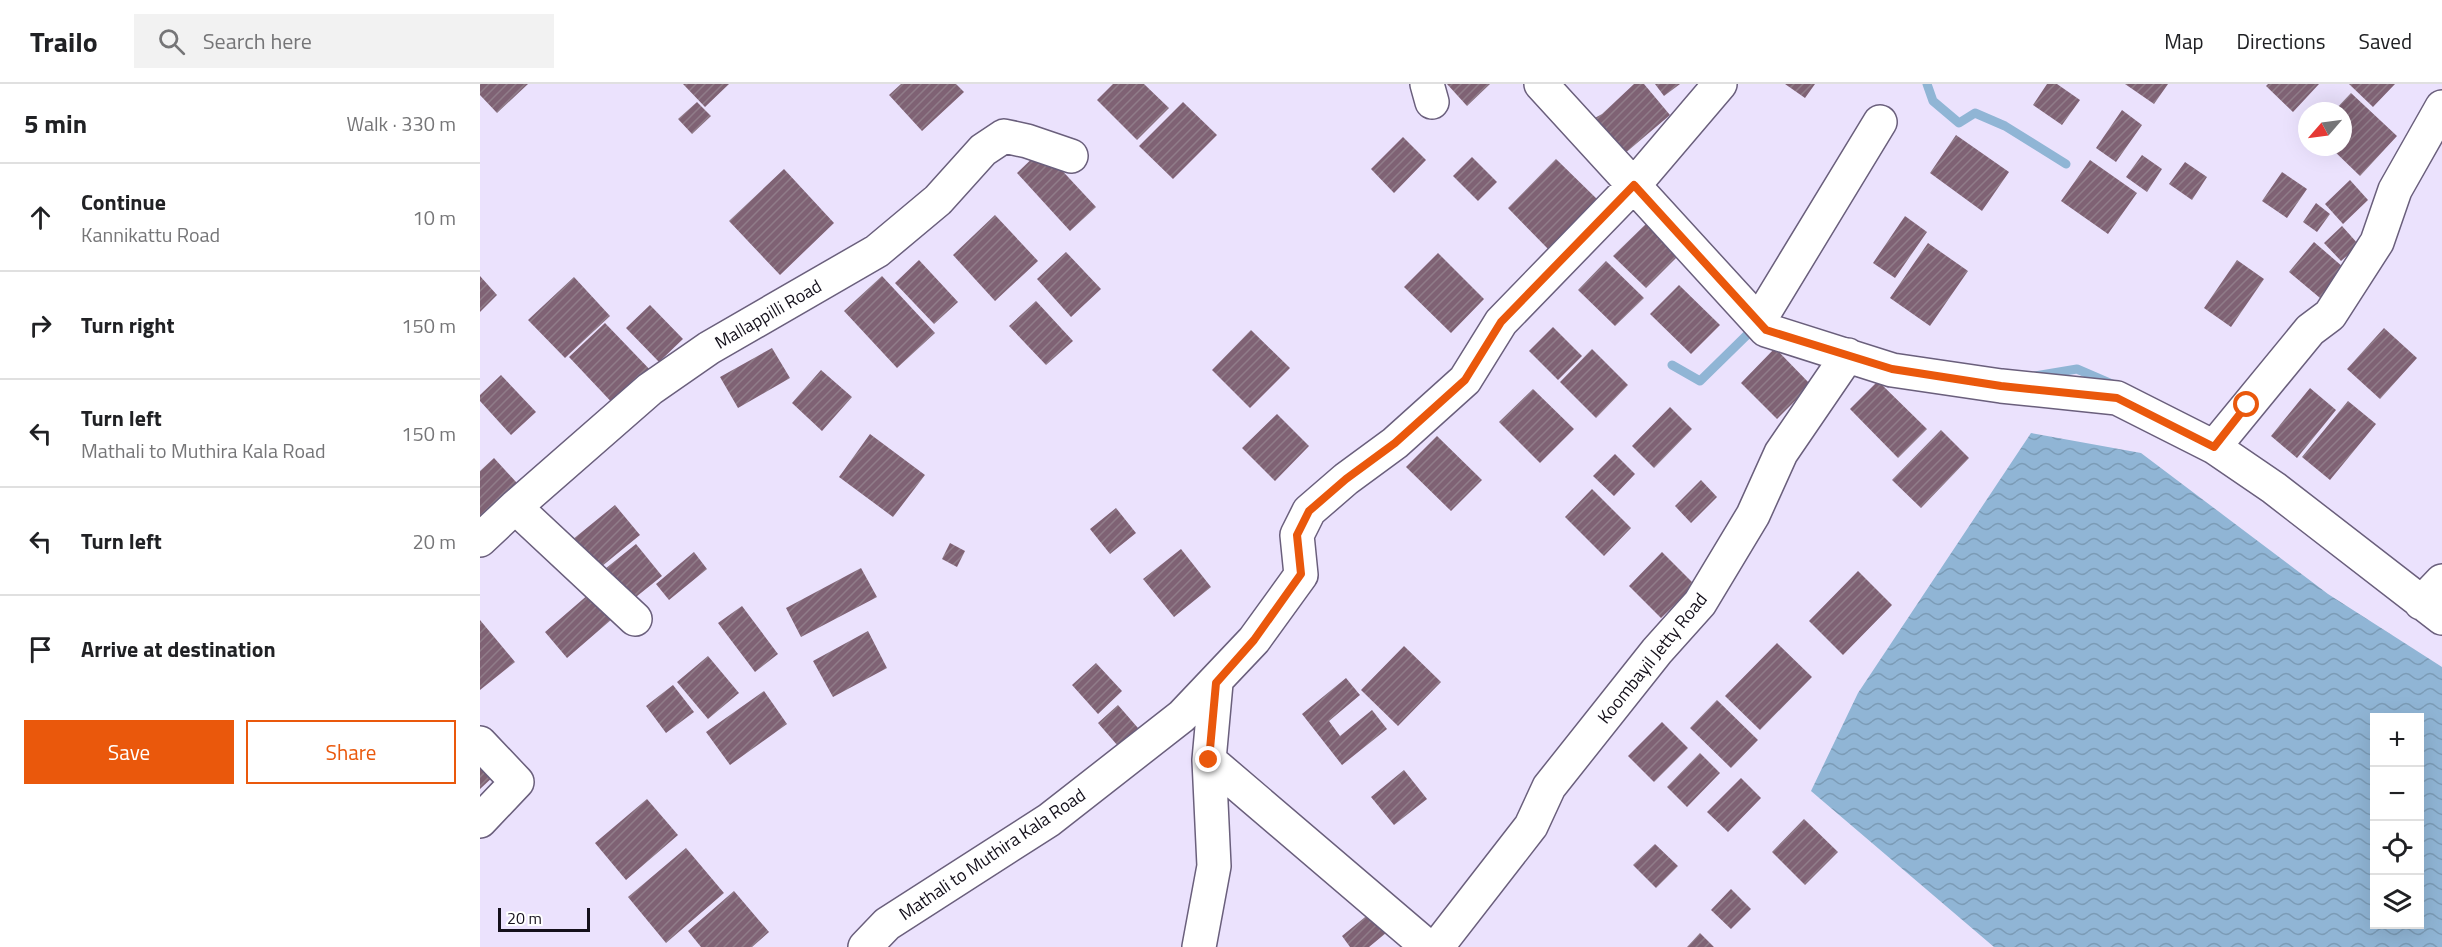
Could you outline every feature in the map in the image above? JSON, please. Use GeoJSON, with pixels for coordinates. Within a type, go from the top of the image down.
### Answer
{"type":"FeatureCollection","features":[{"type":"Feature","properties":{"kind":"street"},"geometry":{"type":"LineString","coordinates":[[1541,84],[1766,330],[1892,369],[2001,386],[2117,398],[2214,447],[2435,601]]}},
{"type":"Feature","properties":{"kind":"street","name":"Mathali to Muthira Kala Road"},"geometry":{"type":"LineString","coordinates":[[865,947],[887,924],[1049,820],[1182,716],[1216,683],[1254,640],[1301,574],[1297,535],[1309,511],[1346,479],[1395,443],[1465,380],[1501,322],[1634,185],[1720,84]]}},
{"type":"Feature","properties":{"kind":"street"},"geometry":{"type":"LineString","coordinates":[[2438,84],[2442,87]]}},
{"type":"Feature","properties":{"kind":"street"},"geometry":{"type":"LineString","coordinates":[[2214,447],[2310,330],[2330,315],[2377,242],[2395,190],[2442,107]]}},
{"type":"Feature","properties":{"kind":"street"},"geometry":{"type":"LineString","coordinates":[[1759,321],[1881,122]]}},
{"type":"Feature","properties":{"kind":"street","name":"Mallappilli Road"},"geometry":{"type":"LineString","coordinates":[[480,540],[514,507],[650,389],[709,348],[877,251],[938,200],[983,150],[1004,136],[1028,141],[1071,156]]}},
{"type":"Feature","properties":{"kind":"street","name":"Koombayil Jetty Road"},"geometry":{"type":"LineString","coordinates":[[1437,947],[1531,826],[1549,787],[1657,651],[1700,603],[1754,515],[1781,453],[1848,355]]}},
{"type":"Feature","properties":{"kind":"street"},"geometry":{"type":"LineString","coordinates":[[514,507],[635,619]]}},
{"type":"Feature","properties":{"kind":"street"},"geometry":{"type":"LineString","coordinates":[[1198,947],[1214,866],[1209,760],[1216,683]]}},
{"type":"Feature","properties":{"kind":"street"},"geometry":{"type":"LineString","coordinates":[[480,743],[517,782],[480,821]]}},
{"type":"Feature","properties":{"kind":"street"},"geometry":{"type":"LineString","coordinates":[[1209,760],[1428,947]]}},
{"type":"Feature","properties":{"kind":"water"},"geometry":{"type":"Polygon","coordinates":[[[2031,433],[2141,453],[2328,594],[2442,667],[2442,947],[1994,947],[1811,791],[1858,693],[2031,433]]]}},
{"type":"Feature","properties":{"kind":"building"},"geometry":{"type":"Polygon","coordinates":[[[480,84],[528,84],[497,113],[480,95],[480,84]]]}},
{"type":"Feature","properties":{"kind":"building"},"geometry":{"type":"Polygon","coordinates":[[[683,84],[729,84],[705,107],[683,84]]]}},
{"type":"Feature","properties":{"kind":"building"},"geometry":{"type":"Polygon","coordinates":[[[901,84],[956,84],[964,92],[922,131],[889,95],[901,84]]]}},
{"type":"Feature","properties":{"kind":"building"},"geometry":{"type":"Polygon","coordinates":[[[1113,84],[1144,84],[1169,108],[1137,140],[1097,100],[1113,84]]]}},
{"type":"Feature","properties":{"kind":"building"},"geometry":{"type":"Polygon","coordinates":[[[1447,84],[1490,84],[1467,106],[1447,84]]]}},
{"type":"Feature","properties":{"kind":"building"},"geometry":{"type":"Polygon","coordinates":[[[1634,84],[1644,84],[1670,115],[1623,155],[1593,119],[1602,114],[1634,84]]]}},
{"type":"Feature","properties":{"kind":"building"},"geometry":{"type":"Polygon","coordinates":[[[1655,84],[1680,84],[1664,96],[1655,84]]]}},
{"type":"Feature","properties":{"kind":"building"},"geometry":{"type":"Polygon","coordinates":[[[1785,84],[1815,84],[1805,98],[1785,84]]]}},
{"type":"Feature","properties":{"kind":"building"},"geometry":{"type":"Polygon","coordinates":[[[2047,84],[2057,84],[2080,100],[2062,125],[2033,105],[2047,84]]]}},
{"type":"Feature","properties":{"kind":"building"},"geometry":{"type":"Polygon","coordinates":[[[2125,84],[2168,84],[2154,104],[2125,84]]]}},
{"type":"Feature","properties":{"kind":"building"},"geometry":{"type":"Polygon","coordinates":[[[2268,84],[2319,84],[2302,102],[2298,102],[2298,107],[2293,112],[2266,86],[2268,84]]]}},
{"type":"Feature","properties":{"kind":"building"},"geometry":{"type":"Polygon","coordinates":[[[2349,84],[2395,84],[2373,107],[2349,84]]]}},
{"type":"Feature","properties":{"kind":"building"},"geometry":{"type":"Polygon","coordinates":[[[2351,93],[2397,136],[2360,176],[2339,156],[2352,156],[2352,102],[2342,102],[2351,93]]]}},
{"type":"Feature","properties":{"kind":"building"},"geometry":{"type":"Polygon","coordinates":[[[697,102],[711,116],[692,134],[678,119],[697,102]]]}},
{"type":"Feature","properties":{"kind":"building"},"geometry":{"type":"Polygon","coordinates":[[[1183,102],[1217,135],[1173,179],[1139,146],[1183,102]]]}},
{"type":"Feature","properties":{"kind":"building"},"geometry":{"type":"Polygon","coordinates":[[[2122,110],[2142,125],[2116,162],[2096,148],[2122,110]]]}},
{"type":"Feature","properties":{"kind":"building"},"geometry":{"type":"Polygon","coordinates":[[[1956,135],[2009,172],[1982,211],[1930,173],[1956,135]]]}},
{"type":"Feature","properties":{"kind":"building"},"geometry":{"type":"Polygon","coordinates":[[[1403,137],[1426,160],[1394,193],[1371,169],[1403,137]]]}},
{"type":"Feature","properties":{"kind":"building"},"geometry":{"type":"Polygon","coordinates":[[[1042,149],[1096,207],[1070,231],[1017,173],[1042,149]]]}},
{"type":"Feature","properties":{"kind":"building"},"geometry":{"type":"Polygon","coordinates":[[[2142,155],[2162,169],[2147,192],[2126,177],[2142,155]]]}},
{"type":"Feature","properties":{"kind":"building"},"geometry":{"type":"Polygon","coordinates":[[[1472,157],[1497,182],[1478,201],[1453,176],[1472,157]]]}},
{"type":"Feature","properties":{"kind":"building"},"geometry":{"type":"Polygon","coordinates":[[[1556,159],[1599,201],[1550,251],[1508,208],[1556,159]]]}},
{"type":"Feature","properties":{"kind":"building"},"geometry":{"type":"Polygon","coordinates":[[[2090,160],[2137,193],[2108,234],[2061,201],[2090,160]]]}},
{"type":"Feature","properties":{"kind":"building"},"geometry":{"type":"Polygon","coordinates":[[[2185,162],[2207,177],[2192,200],[2169,184],[2185,162]]]}},
{"type":"Feature","properties":{"kind":"building"},"geometry":{"type":"Polygon","coordinates":[[[784,169],[834,223],[780,275],[729,221],[784,169]]]}},
{"type":"Feature","properties":{"kind":"building"},"geometry":{"type":"Polygon","coordinates":[[[2282,172],[2307,189],[2287,218],[2262,201],[2282,172]]]}},
{"type":"Feature","properties":{"kind":"building"},"geometry":{"type":"Polygon","coordinates":[[[2350,180],[2368,200],[2343,224],[2325,204],[2350,180]]]}},
{"type":"Feature","properties":{"kind":"building"},"geometry":{"type":"Polygon","coordinates":[[[2316,203],[2330,214],[2317,232],[2303,222],[2316,203]]]}},
{"type":"Feature","properties":{"kind":"building"},"geometry":{"type":"Polygon","coordinates":[[[995,215],[1038,261],[995,301],[953,255],[995,215]]]}},
{"type":"Feature","properties":{"kind":"building"},"geometry":{"type":"Polygon","coordinates":[[[1905,216],[1927,232],[1895,278],[1873,263],[1905,216]]]}},
{"type":"Feature","properties":{"kind":"building"},"geometry":{"type":"Polygon","coordinates":[[[1649,221],[1681,253],[1646,288],[1613,256],[1649,221]]]}},
{"type":"Feature","properties":{"kind":"building"},"geometry":{"type":"Polygon","coordinates":[[[2342,226],[2359,245],[2341,261],[2324,243],[2342,226]]]}},
{"type":"Feature","properties":{"kind":"building"},"geometry":{"type":"Polygon","coordinates":[[[2314,242],[2350,273],[2326,303],[2289,272],[2314,242]]]}},
{"type":"Feature","properties":{"kind":"building"},"geometry":{"type":"Polygon","coordinates":[[[1928,243],[1968,271],[1930,326],[1890,298],[1928,243]]]}},
{"type":"Feature","properties":{"kind":"building"},"geometry":{"type":"Polygon","coordinates":[[[1066,252],[1101,289],[1071,317],[1037,279],[1066,252]]]}},
{"type":"Feature","properties":{"kind":"building"},"geometry":{"type":"Polygon","coordinates":[[[1438,253],[1484,299],[1451,333],[1404,287],[1438,253]]]}},
{"type":"Feature","properties":{"kind":"building"},"geometry":{"type":"Polygon","coordinates":[[[919,260],[958,302],[934,324],[895,283],[919,260]]]}},
{"type":"Feature","properties":{"kind":"building"},"geometry":{"type":"Polygon","coordinates":[[[2237,260],[2264,279],[2231,327],[2204,308],[2237,260]]]}},
{"type":"Feature","properties":{"kind":"building"},"geometry":{"type":"Polygon","coordinates":[[[1606,261],[1644,298],[1615,326],[1578,290],[1606,261]]]}},
{"type":"Feature","properties":{"kind":"building"},"geometry":{"type":"Polygon","coordinates":[[[480,276],[497,295],[480,312],[480,276]]]}},
{"type":"Feature","properties":{"kind":"building"},"geometry":{"type":"Polygon","coordinates":[[[882,276],[935,333],[897,368],[844,311],[882,276]]]}},
{"type":"Feature","properties":{"kind":"building"},"geometry":{"type":"Polygon","coordinates":[[[574,277],[610,316],[565,358],[528,320],[574,277]]]}},
{"type":"Feature","properties":{"kind":"building"},"geometry":{"type":"Polygon","coordinates":[[[1679,285],[1720,325],[1691,354],[1650,314],[1679,285]]]}},
{"type":"Feature","properties":{"kind":"building"},"geometry":{"type":"Polygon","coordinates":[[[1036,301],[1073,341],[1046,365],[1009,326],[1036,301]]]}},
{"type":"Feature","properties":{"kind":"building"},"geometry":{"type":"Polygon","coordinates":[[[650,305],[683,339],[659,362],[626,328],[650,305]]]}},
{"type":"Feature","properties":{"kind":"building"},"geometry":{"type":"Polygon","coordinates":[[[605,323],[655,375],[619,410],[569,357],[605,323]]]}},
{"type":"Feature","properties":{"kind":"building"},"geometry":{"type":"Polygon","coordinates":[[[1553,327],[1582,356],[1558,380],[1529,351],[1553,327]]]}},
{"type":"Feature","properties":{"kind":"building"},"geometry":{"type":"Polygon","coordinates":[[[2384,328],[2417,358],[2380,399],[2347,369],[2384,328]]]}},
{"type":"Feature","properties":{"kind":"building"},"geometry":{"type":"Polygon","coordinates":[[[1251,330],[1290,368],[1250,408],[1212,370],[1251,330]]]}},
{"type":"Feature","properties":{"kind":"building"},"geometry":{"type":"Polygon","coordinates":[[[772,348],[790,378],[738,408],[720,377],[772,348]]]}},
{"type":"Feature","properties":{"kind":"building"},"geometry":{"type":"Polygon","coordinates":[[[1775,348],[1811,385],[1777,419],[1741,383],[1775,348]]]}},
{"type":"Feature","properties":{"kind":"building"},"geometry":{"type":"Polygon","coordinates":[[[1592,349],[1628,385],[1596,418],[1560,382],[1592,349]]]}},
{"type":"Feature","properties":{"kind":"building"},"geometry":{"type":"Polygon","coordinates":[[[821,370],[852,397],[822,431],[792,403],[821,370]]]}},
{"type":"Feature","properties":{"kind":"building"},"geometry":{"type":"Polygon","coordinates":[[[501,375],[536,412],[511,435],[480,401],[480,395],[501,375]]]}},
{"type":"Feature","properties":{"kind":"building"},"geometry":{"type":"Polygon","coordinates":[[[1878,381],[1927,429],[1898,458],[1850,409],[1878,381]]]}},
{"type":"Feature","properties":{"kind":"building"},"geometry":{"type":"Polygon","coordinates":[[[2310,388],[2336,410],[2297,458],[2271,436],[2310,388]]]}},
{"type":"Feature","properties":{"kind":"building"},"geometry":{"type":"Polygon","coordinates":[[[1533,389],[1574,429],[1540,463],[1499,422],[1533,389]]]}},
{"type":"Feature","properties":{"kind":"building"},"geometry":{"type":"Polygon","coordinates":[[[2348,401],[2376,424],[2330,480],[2302,457],[2348,401]]]}},
{"type":"Feature","properties":{"kind":"building"},"geometry":{"type":"Polygon","coordinates":[[[1670,407],[1692,429],[1654,468],[1632,446],[1670,407]]]}},
{"type":"Feature","properties":{"kind":"building"},"geometry":{"type":"Polygon","coordinates":[[[1277,414],[1309,446],[1275,481],[1242,448],[1277,414]]]}},
{"type":"Feature","properties":{"kind":"building"},"geometry":{"type":"Polygon","coordinates":[[[1941,430],[1969,458],[1921,508],[1892,480],[1941,430]]]}},
{"type":"Feature","properties":{"kind":"building"},"geometry":{"type":"Polygon","coordinates":[[[870,434],[925,475],[893,517],[839,477],[870,434]]]}},
{"type":"Feature","properties":{"kind":"building"},"geometry":{"type":"Polygon","coordinates":[[[1437,436],[1482,480],[1451,511],[1406,467],[1437,436]]]}},
{"type":"Feature","properties":{"kind":"building"},"geometry":{"type":"Polygon","coordinates":[[[1615,454],[1635,474],[1614,496],[1593,476],[1615,454]]]}},
{"type":"Feature","properties":{"kind":"building"},"geometry":{"type":"Polygon","coordinates":[[[494,458],[517,483],[480,518],[480,471],[494,458]]]}},
{"type":"Feature","properties":{"kind":"building"},"geometry":{"type":"Polygon","coordinates":[[[1701,480],[1717,497],[1691,523],[1675,506],[1701,480]]]}},
{"type":"Feature","properties":{"kind":"building"},"geometry":{"type":"Polygon","coordinates":[[[1592,489],[1631,528],[1604,556],[1565,517],[1592,489]]]}},
{"type":"Feature","properties":{"kind":"building"},"geometry":{"type":"Polygon","coordinates":[[[615,505],[640,535],[596,571],[572,540],[615,505]]]}},
{"type":"Feature","properties":{"kind":"building"},"geometry":{"type":"Polygon","coordinates":[[[1116,508],[1136,533],[1110,554],[1090,529],[1116,508]]]}},
{"type":"Feature","properties":{"kind":"building"},"geometry":{"type":"Polygon","coordinates":[[[950,543],[965,551],[957,567],[942,559],[950,543]]]}},
{"type":"Feature","properties":{"kind":"building"},"geometry":{"type":"Polygon","coordinates":[[[636,544],[662,576],[626,605],[600,573],[636,544]]]}},
{"type":"Feature","properties":{"kind":"building"},"geometry":{"type":"Polygon","coordinates":[[[1181,549],[1211,587],[1174,617],[1143,579],[1181,549]]]}},
{"type":"Feature","properties":{"kind":"building"},"geometry":{"type":"Polygon","coordinates":[[[694,552],[707,569],[669,600],[656,584],[694,552]]]}},
{"type":"Feature","properties":{"kind":"building"},"geometry":{"type":"Polygon","coordinates":[[[1662,552],[1695,585],[1661,618],[1629,586],[1662,552]]]}},
{"type":"Feature","properties":{"kind":"building"},"geometry":{"type":"Polygon","coordinates":[[[861,568],[877,597],[801,637],[786,608],[861,568]]]}},
{"type":"Feature","properties":{"kind":"building"},"geometry":{"type":"Polygon","coordinates":[[[1858,571],[1892,605],[1843,655],[1809,621],[1858,571]]]}},
{"type":"Feature","properties":{"kind":"building"},"geometry":{"type":"Polygon","coordinates":[[[597,587],[619,613],[567,658],[545,632],[597,587]]]}},
{"type":"Feature","properties":{"kind":"building"},"geometry":{"type":"Polygon","coordinates":[[[742,606],[778,654],[755,672],[718,623],[742,606]]]}},
{"type":"Feature","properties":{"kind":"building"},"geometry":{"type":"Polygon","coordinates":[[[480,620],[515,662],[480,690],[480,620]]]}},
{"type":"Feature","properties":{"kind":"building"},"geometry":{"type":"Polygon","coordinates":[[[868,631],[887,668],[833,697],[813,661],[868,631]]]}},
{"type":"Feature","properties":{"kind":"building"},"geometry":{"type":"Polygon","coordinates":[[[1777,643],[1812,677],[1760,730],[1725,696],[1777,643]]]}},
{"type":"Feature","properties":{"kind":"building"},"geometry":{"type":"Polygon","coordinates":[[[1404,646],[1441,682],[1398,726],[1361,690],[1404,646]]]}},
{"type":"Feature","properties":{"kind":"building"},"geometry":{"type":"Polygon","coordinates":[[[708,656],[739,693],[708,719],[677,682],[708,656]]]}},
{"type":"Feature","properties":{"kind":"building"},"geometry":{"type":"Polygon","coordinates":[[[1096,663],[1122,691],[1098,714],[1072,685],[1096,663]]]}},
{"type":"Feature","properties":{"kind":"building"},"geometry":{"type":"Polygon","coordinates":[[[1346,678],[1360,695],[1329,721],[1340,736],[1372,710],[1387,729],[1342,765],[1302,714],[1346,678]]]}},
{"type":"Feature","properties":{"kind":"building"},"geometry":{"type":"Polygon","coordinates":[[[673,685],[694,712],[666,733],[646,706],[673,685]]]}},
{"type":"Feature","properties":{"kind":"building"},"geometry":{"type":"Polygon","coordinates":[[[764,691],[787,724],[730,765],[706,732],[764,691]]]}},
{"type":"Feature","properties":{"kind":"building"},"geometry":{"type":"Polygon","coordinates":[[[1717,700],[1758,740],[1731,768],[1690,728],[1717,700]]]}},
{"type":"Feature","properties":{"kind":"building"},"geometry":{"type":"Polygon","coordinates":[[[1118,705],[1138,728],[1118,746],[1098,723],[1118,705]]]}},
{"type":"Feature","properties":{"kind":"building"},"geometry":{"type":"Polygon","coordinates":[[[1662,722],[1688,748],[1654,782],[1628,756],[1662,722]]]}},
{"type":"Feature","properties":{"kind":"building"},"geometry":{"type":"Polygon","coordinates":[[[1700,753],[1720,773],[1687,807],[1667,787],[1700,753]]]}},
{"type":"Feature","properties":{"kind":"building"},"geometry":{"type":"Polygon","coordinates":[[[480,761],[494,776],[480,789],[480,761]]]}},
{"type":"Feature","properties":{"kind":"building"},"geometry":{"type":"Polygon","coordinates":[[[1404,770],[1427,799],[1394,825],[1371,797],[1404,770]]]}},
{"type":"Feature","properties":{"kind":"building"},"geometry":{"type":"Polygon","coordinates":[[[1741,778],[1761,798],[1728,832],[1707,812],[1741,778]]]}},
{"type":"Feature","properties":{"kind":"building"},"geometry":{"type":"Polygon","coordinates":[[[647,799],[678,835],[626,880],[595,843],[647,799]]]}},
{"type":"Feature","properties":{"kind":"building"},"geometry":{"type":"Polygon","coordinates":[[[1804,819],[1838,852],[1805,885],[1772,852],[1804,819]]]}},
{"type":"Feature","properties":{"kind":"building"},"geometry":{"type":"Polygon","coordinates":[[[1655,844],[1678,866],[1656,888],[1633,865],[1655,844]]]}},
{"type":"Feature","properties":{"kind":"building"},"geometry":{"type":"Polygon","coordinates":[[[686,848],[724,893],[666,943],[628,897],[686,848]]]}},
{"type":"Feature","properties":{"kind":"building"},"geometry":{"type":"Polygon","coordinates":[[[1731,889],[1751,909],[1731,929],[1711,910],[1731,889]]]}},
{"type":"Feature","properties":{"kind":"building"},"geometry":{"type":"Polygon","coordinates":[[[734,891],[769,932],[752,947],[701,947],[688,931],[734,891]]]}},
{"type":"Feature","properties":{"kind":"building"},"geometry":{"type":"Polygon","coordinates":[[[1370,913],[1386,933],[1369,947],[1350,947],[1342,936],[1370,913]]]}},
{"type":"Feature","properties":{"kind":"building"},"geometry":{"type":"Polygon","coordinates":[[[1700,933],[1714,947],[1687,947],[1700,933]]]}},
{"type":"Feature","properties":{"kind":"waterway"},"geometry":{"type":"LineString","coordinates":[[1927,84],[1933,101],[1959,123],[1975,113],[2005,126],[2066,164]]}},
{"type":"Feature","properties":{"kind":"waterway"},"geometry":{"type":"LineString","coordinates":[[1672,365],[1700,381],[1751,331],[1756,334]]}},
{"type":"Feature","properties":{"kind":"waterway"},"geometry":{"type":"LineString","coordinates":[[2035,376],[2077,369],[2114,385]]}},
{"type":"Feature","properties":{"kind":"route"},"geometry":{"type":"LineString","coordinates":[[1209,760],[1216,683],[1254,640],[1301,574],[1297,535],[1309,511],[1346,479],[1395,443],[1465,380],[1501,322],[1634,185],[1754,314],[1766,330],[1892,369],[2001,386],[2117,398],[2214,447],[2247,405]]}}]}
